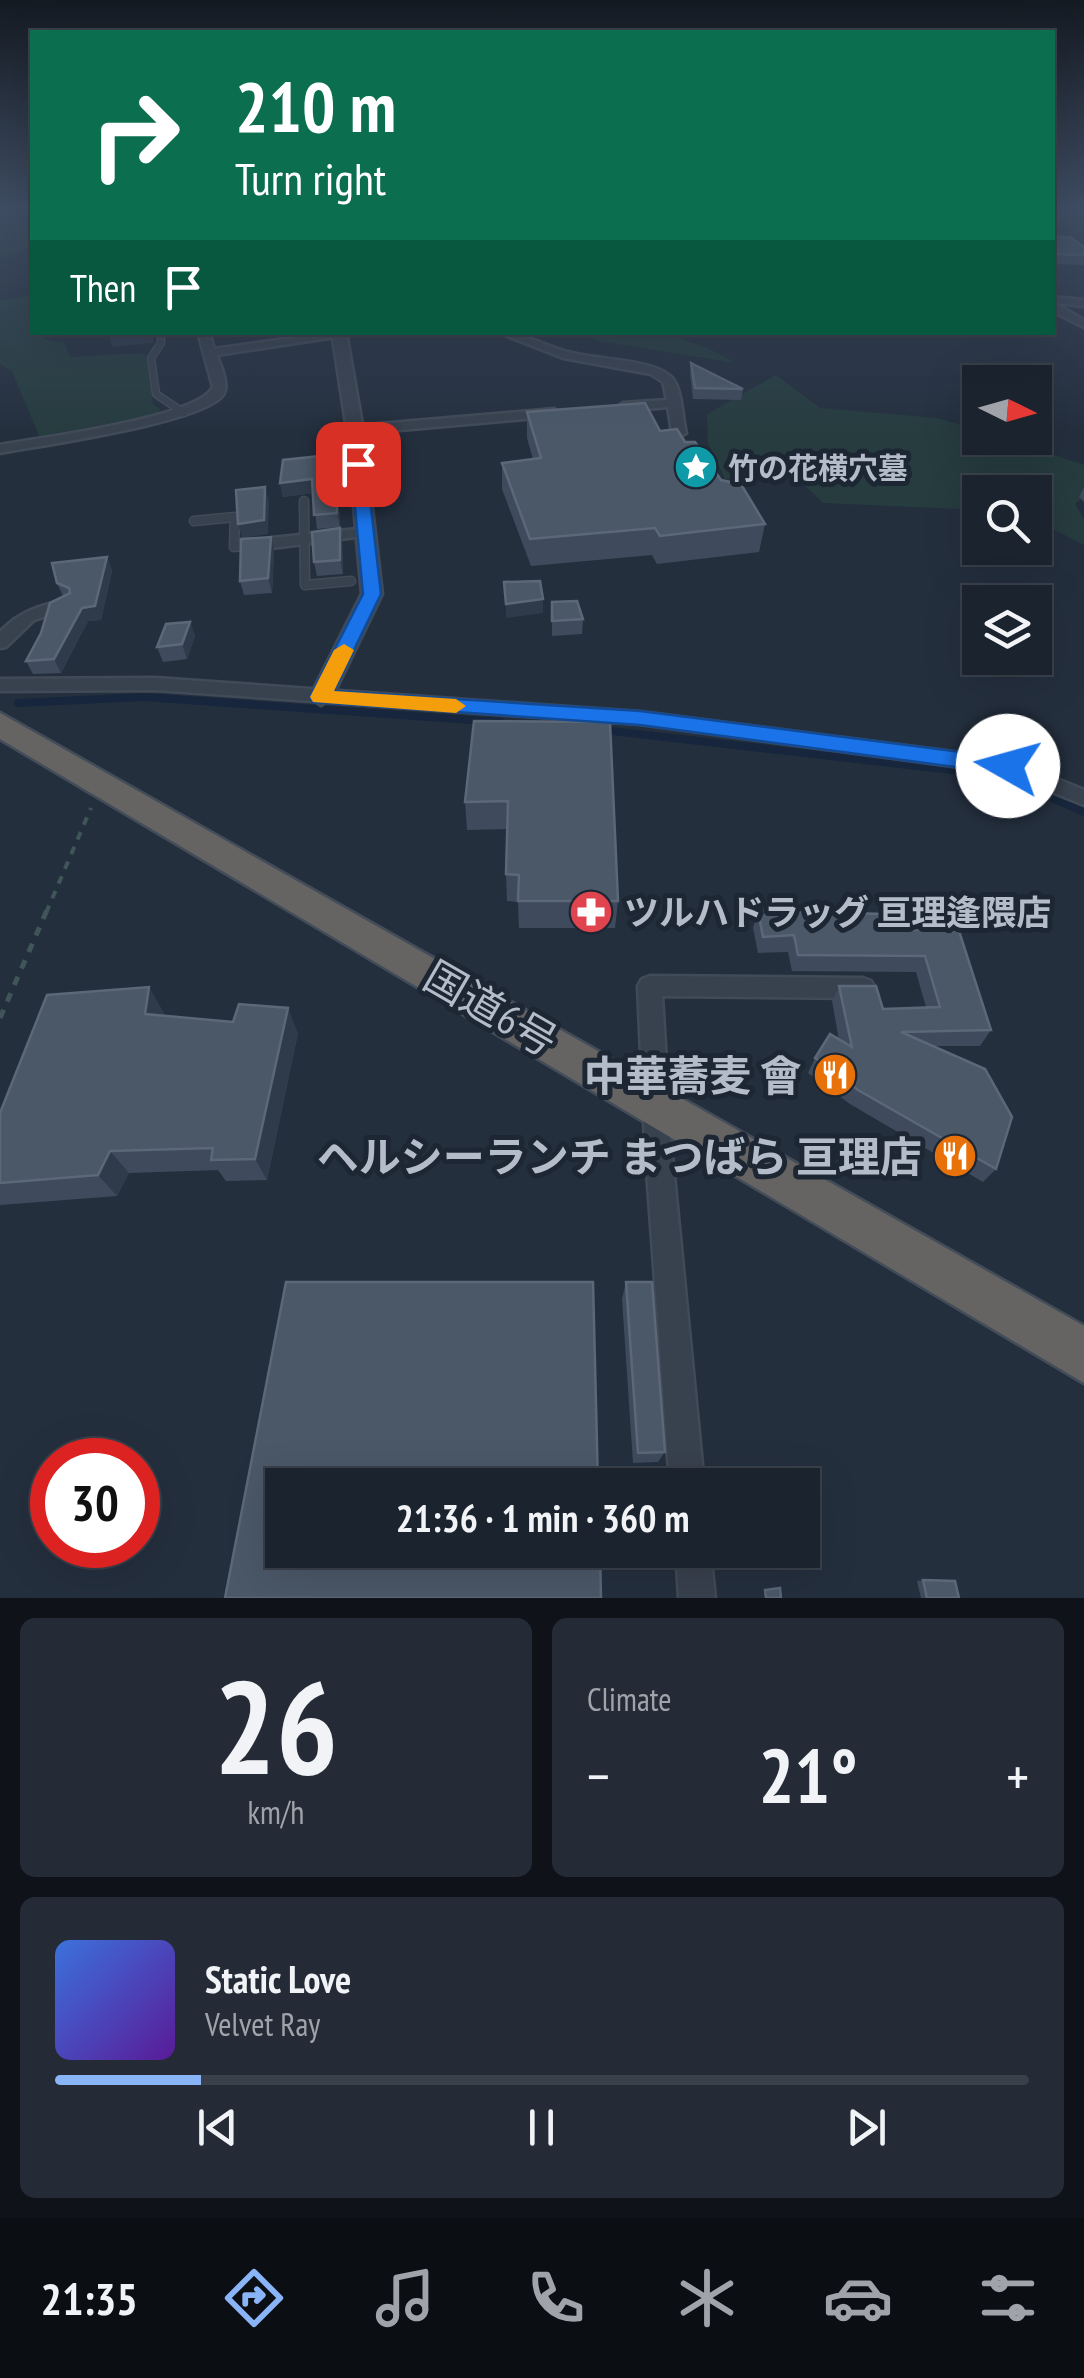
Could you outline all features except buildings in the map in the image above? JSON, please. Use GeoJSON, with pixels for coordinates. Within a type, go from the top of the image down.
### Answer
{"type":"FeatureCollection","features":[{"type":"Feature","properties":{"kind":"highway","name":"国道6号"},"geometry":{"type":"LineString","coordinates":[[0,724],[1084,1356]]}},
{"type":"Feature","properties":{"kind":"street"},"geometry":{"type":"LineString","coordinates":[[1055,303],[1084,303]]}},
{"type":"Feature","properties":{"kind":"street"},"geometry":{"type":"LineString","coordinates":[[1055,305],[1084,324]]}},
{"type":"Feature","properties":{"kind":"street"},"geometry":{"type":"LineString","coordinates":[[0,449],[184,413],[216,397],[220,387],[204,335]]}},
{"type":"Feature","properties":{"kind":"street"},"geometry":{"type":"LineString","coordinates":[[208,353],[333,335]]}},
{"type":"Feature","properties":{"kind":"street"},"geometry":{"type":"LineString","coordinates":[[321,697],[372,594],[340,335]]}},
{"type":"Feature","properties":{"kind":"street"},"geometry":{"type":"LineString","coordinates":[[510,335],[566,356],[655,371],[670,380],[679,433]]}},
{"type":"Feature","properties":{"kind":"street"},"geometry":{"type":"LineString","coordinates":[[609,408],[676,404]]}},
{"type":"Feature","properties":{"kind":"street"},"geometry":{"type":"LineString","coordinates":[[354,430],[570,412]]}},
{"type":"Feature","properties":{"kind":"street"},"geometry":{"type":"LineString","coordinates":[[272,543],[366,532]]}},
{"type":"Feature","properties":{"kind":"street"},"geometry":{"type":"LineString","coordinates":[[0,643],[14,624],[34,612],[65,605]]}},
{"type":"Feature","properties":{"kind":"street"},"geometry":{"type":"LineString","coordinates":[[0,685],[155,684],[640,718],[1008,766],[1084,798]]}},
{"type":"Feature","properties":{"kind":"street"},"geometry":{"type":"LineString","coordinates":[[686,1468],[650,986],[876,988]]}},
{"type":"Feature","properties":{"kind":"street"},"geometry":{"type":"LineString","coordinates":[[694,1568],[697,1598]]}},
{"type":"Feature","properties":{"kind":"lane"},"geometry":{"type":"LineString","coordinates":[[161,335],[161,343],[151,358],[156,394],[184,413]]}},
{"type":"Feature","properties":{"kind":"lane"},"geometry":{"type":"LineString","coordinates":[[304,500],[305,585],[351,581]]}},
{"type":"Feature","properties":{"kind":"lane"},"geometry":{"type":"LineString","coordinates":[[194,521],[235,517],[234,547],[272,543]]}},
{"type":"Feature","properties":{"kind":"path"},"geometry":{"type":"LineString","coordinates":[[0,1018],[104,782]]}},
{"type":"Feature","properties":{"kind":"green space"},"geometry":{"type":"Polygon","coordinates":[[[26,296],[30,302],[30,335],[46,335],[43,339],[64,342],[70,357],[145,353],[153,404],[160,409],[158,415],[39,436],[12,371],[0,364],[0,300],[26,296]]]}},
{"type":"Feature","properties":{"kind":"green space"},"geometry":{"type":"Polygon","coordinates":[[[588,335],[662,335],[697,344],[735,363],[599,341],[588,335]]]}},
{"type":"Feature","properties":{"kind":"green space"},"geometry":{"type":"Polygon","coordinates":[[[776,375],[820,408],[937,418],[962,425],[962,455],[1052,454],[1084,465],[1084,497],[1075,504],[1084,519],[1084,545],[1052,529],[1052,475],[962,475],[962,509],[823,503],[795,476],[725,479],[708,443],[707,414],[776,375]]]}},
{"type":"Feature","properties":{"kind":"waterway"},"geometry":{"type":"LineString","coordinates":[[18,703],[144,697],[500,722]]}},
{"type":"Feature","properties":{"kind":"waterway"},"geometry":{"type":"LineString","coordinates":[[603,730],[978,773],[1009,779],[1084,812]]}},
{"type":"Feature","properties":{"kind":"slow traffic"},"geometry":{"type":"LineString","coordinates":[[344,650],[321,697],[456,706]]}},
{"type":"Feature","properties":{"kind":"place","name":"竹の花横穴墓"},"geometry":{"type":"Point","coordinates":[696,467]}},
{"type":"Feature","properties":{"kind":"place","name":"ツルハドラッグ 亘理逢隈店"},"geometry":{"type":"Point","coordinates":[591,912]}},
{"type":"Feature","properties":{"kind":"place","name":"中華蕎麦 會"},"geometry":{"type":"Point","coordinates":[835,1075]}},
{"type":"Feature","properties":{"kind":"place","name":"ヘルシーランチ まつばら 亘理店"},"geometry":{"type":"Point","coordinates":[955,1156]}},
{"type":"Feature","properties":{"kind":"route"},"geometry":{"type":"LineString","coordinates":[[358,464],[372,594],[321,697],[640,718],[1008,766]]}}]}
